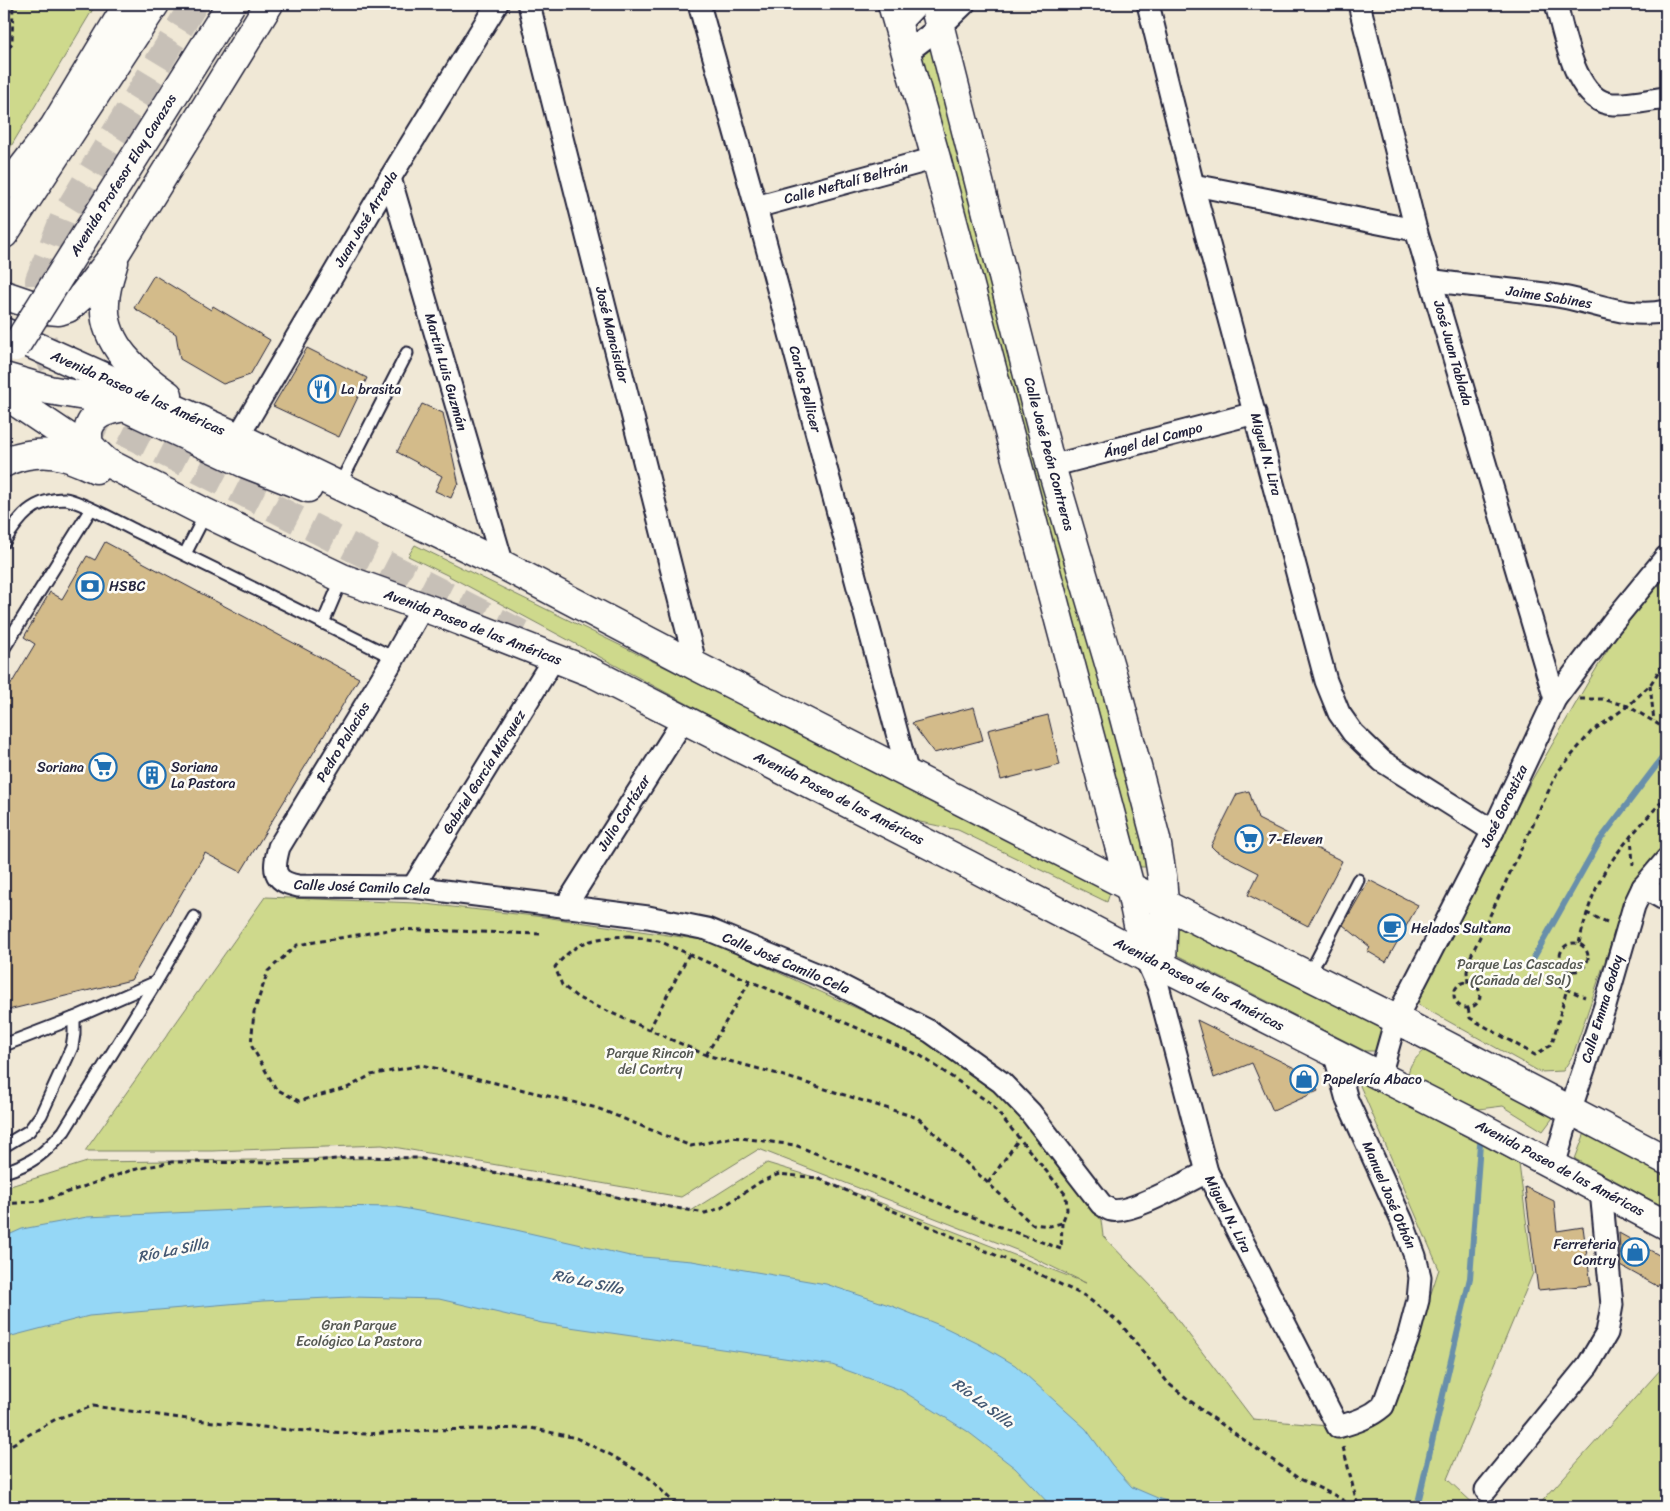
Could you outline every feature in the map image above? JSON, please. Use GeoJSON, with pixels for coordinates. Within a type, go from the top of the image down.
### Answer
{"type":"FeatureCollection","features":[{"type":"Feature","properties":{"kind":"main road"},"geometry":{"type":"LineString","coordinates":[[4,186],[17,175],[54,127],[128,4]]}},
{"type":"Feature","properties":{"kind":"main road"},"geometry":{"type":"LineString","coordinates":[[4,234],[154,4]]}},
{"type":"Feature","properties":{"kind":"main road","name":"Avenida Profesor Eloy Cavazos"},"geometry":{"type":"LineString","coordinates":[[13,346],[232,4]]}},
{"type":"Feature","properties":{"kind":"main road"},"geometry":{"type":"LineString","coordinates":[[4,295],[48,310],[59,311],[68,308],[83,295],[117,251],[270,4]]}},
{"type":"Feature","properties":{"kind":"main road"},"geometry":{"type":"LineString","coordinates":[[895,14],[936,158],[1130,887],[1155,969]]}},
{"type":"Feature","properties":{"kind":"main road","name":"Calle José Peón Contreras"},"geometry":{"type":"LineString","coordinates":[[937,16],[1051,466],[1116,687],[1156,839],[1164,903],[1155,969]]}},
{"type":"Feature","properties":{"kind":"main road"},"geometry":{"type":"LineString","coordinates":[[117,251],[104,302],[105,318],[109,333],[119,350],[140,374],[154,386],[212,425]]}},
{"type":"Feature","properties":{"kind":"main road","name":"Avenida Paseo de las Américas"},"geometry":{"type":"LineString","coordinates":[[13,346],[42,350],[238,436],[503,565],[696,666],[1130,887],[1309,975],[1666,1160]]}},
{"type":"Feature","properties":{"kind":"main road"},"geometry":{"type":"LineString","coordinates":[[11,385],[50,377],[106,379]]}},
{"type":"Feature","properties":{"kind":"main road"},"geometry":{"type":"LineString","coordinates":[[11,385],[84,396],[124,407],[281,479],[326,493],[342,493],[343,488]]}},
{"type":"Feature","properties":{"kind":"main road","name":"Avenida Paseo de las Américas"},"geometry":{"type":"LineString","coordinates":[[11,385],[104,461],[182,499],[206,513],[342,578],[593,672],[969,865],[1155,969],[1334,1052],[1666,1224]]}},
{"type":"Feature","properties":{"kind":"main road"},"geometry":{"type":"LineString","coordinates":[[104,461],[90,444],[89,428],[92,420],[99,414],[107,410],[124,407]]}},
{"type":"Feature","properties":{"kind":"main road"},"geometry":{"type":"LineString","coordinates":[[4,463],[18,457],[42,454],[65,456],[159,494],[182,499]]}},
{"type":"Feature","properties":{"kind":"street","name":"Juan José Arreola"},"geometry":{"type":"LineString","coordinates":[[238,436],[390,178],[497,4]]}},
{"type":"Feature","properties":{"kind":"street","name":"José Mancisidor"},"geometry":{"type":"LineString","coordinates":[[528,4],[696,666]]}},
{"type":"Feature","properties":{"kind":"street","name":"Carlos Pellicer"},"geometry":{"type":"LineString","coordinates":[[699,4],[756,207],[908,774]]}},
{"type":"Feature","properties":{"kind":"street"},"geometry":{"type":"LineString","coordinates":[[895,14],[918,4]]}},
{"type":"Feature","properties":{"kind":"street"},"geometry":{"type":"LineString","coordinates":[[906,53],[937,16],[964,4]]}},
{"type":"Feature","properties":{"kind":"street","name":"Miguel N. Lira"},"geometry":{"type":"LineString","coordinates":[[1148,4],[1194,185],[1326,681],[1339,713],[1353,733],[1382,761],[1493,831]]}},
{"type":"Feature","properties":{"kind":"street","name":"José Juan Tablada"},"geometry":{"type":"LineString","coordinates":[[1359,4],[1416,230],[1555,699]]}},
{"type":"Feature","properties":{"kind":"street"},"geometry":{"type":"LineString","coordinates":[[1556,4],[1570,56],[1582,84],[1592,96],[1611,105],[1666,98]]}},
{"type":"Feature","properties":{"kind":"street","name":"Calle Neftalí Beltrán"},"geometry":{"type":"LineString","coordinates":[[756,207],[936,158]]}},
{"type":"Feature","properties":{"kind":"street","name":"Martín Luis Guzmán"},"geometry":{"type":"LineString","coordinates":[[390,178],[503,565]]}},
{"type":"Feature","properties":{"kind":"street"},"geometry":{"type":"LineString","coordinates":[[1194,185],[1373,223],[1416,230]]}},
{"type":"Feature","properties":{"kind":"street","name":"Jaime Sabines"},"geometry":{"type":"LineString","coordinates":[[1431,280],[1568,298],[1623,312],[1656,314],[1666,311]]}},
{"type":"Feature","properties":{"kind":"street","name":"Ángel del Campo"},"geometry":{"type":"LineString","coordinates":[[1051,466],[1255,413]]}},
{"type":"Feature","properties":{"kind":"street","name":"José Gorostiza"},"geometry":{"type":"LineString","coordinates":[[1380,1076],[1396,1020],[1493,831],[1555,699],[1612,623],[1666,557]]}},
{"type":"Feature","properties":{"kind":"street","name":"Pedro Palacios"},"geometry":{"type":"LineString","coordinates":[[278,878],[275,868],[279,847],[394,658],[422,608]]}},
{"type":"Feature","properties":{"kind":"street","name":"Gabriel García Márquez"},"geometry":{"type":"LineString","coordinates":[[413,887],[554,658]]}},
{"type":"Feature","properties":{"kind":"street","name":"Julio Cortázar"},"geometry":{"type":"LineString","coordinates":[[565,907],[684,719]]}},
{"type":"Feature","properties":{"kind":"street","name":"Calle Emma Godoy"},"geometry":{"type":"LineString","coordinates":[[1554,1166],[1605,1006],[1634,906],[1643,887],[1666,860]]}},
{"type":"Feature","properties":{"kind":"street","name":"Calle José Camilo Cela"},"geometry":{"type":"LineString","coordinates":[[278,878],[286,883],[298,886],[413,887],[648,917],[707,929],[826,978],[931,1032],[1007,1088],[1030,1112],[1101,1204],[1112,1211],[1127,1209],[1143,1203],[1206,1172]]}},
{"type":"Feature","properties":{"kind":"street"},"geometry":{"type":"LineString","coordinates":[[1643,887],[1666,900]]}},
{"type":"Feature","properties":{"kind":"street","name":"Miguel N. Lira"},"geometry":{"type":"LineString","coordinates":[[1155,969],[1206,1172],[1338,1426]]}},
{"type":"Feature","properties":{"kind":"street","name":"Manuel José Othón"},"geometry":{"type":"LineString","coordinates":[[1334,1052],[1347,1100],[1402,1221],[1415,1256],[1420,1277],[1418,1300],[1409,1334],[1383,1406],[1373,1415],[1356,1422],[1338,1426]]}},
{"type":"Feature","properties":{"kind":"street"},"geometry":{"type":"LineString","coordinates":[[1486,1490],[1588,1365],[1607,1333],[1612,1305],[1601,1191]]}},
{"type":"Feature","properties":{"kind":"lane"},"geometry":{"type":"LineString","coordinates":[[343,488],[407,353]]}},
{"type":"Feature","properties":{"kind":"lane"},"geometry":{"type":"LineString","coordinates":[[4,542],[29,509],[44,501],[67,499],[185,554],[394,658]]}},
{"type":"Feature","properties":{"kind":"lane"},"geometry":{"type":"LineString","coordinates":[[4,648],[91,509]]}},
{"type":"Feature","properties":{"kind":"lane"},"geometry":{"type":"LineString","coordinates":[[185,554],[206,513]]}},
{"type":"Feature","properties":{"kind":"lane"},"geometry":{"type":"LineString","coordinates":[[323,623],[342,578]]}},
{"type":"Feature","properties":{"kind":"lane"},"geometry":{"type":"LineString","coordinates":[[1309,975],[1358,880]]}},
{"type":"Feature","properties":{"kind":"lane"},"geometry":{"type":"LineString","coordinates":[[4,1172],[34,1160],[49,1148],[64,1130],[194,917]]}},
{"type":"Feature","properties":{"kind":"lane"},"geometry":{"type":"LineString","coordinates":[[4,1045],[74,1018],[156,982]]}},
{"type":"Feature","properties":{"kind":"lane"},"geometry":{"type":"LineString","coordinates":[[4,1146],[29,1131],[41,1115],[72,1047],[74,1018]]}},
{"type":"Feature","properties":{"kind":"path"},"geometry":{"type":"LineString","coordinates":[[4,55],[12,43],[13,4]]}},
{"type":"Feature","properties":{"kind":"path"},"geometry":{"type":"LineString","coordinates":[[1468,983],[1469,960],[1557,773],[1591,732],[1628,706],[1650,686],[1666,660]]}},
{"type":"Feature","properties":{"kind":"path"},"geometry":{"type":"LineString","coordinates":[[1650,686],[1655,721]]}},
{"type":"Feature","properties":{"kind":"path"},"geometry":{"type":"LineString","coordinates":[[1555,699],[1602,699],[1628,706],[1655,721],[1666,730]]}},
{"type":"Feature","properties":{"kind":"path"},"geometry":{"type":"LineString","coordinates":[[1579,943],[1586,913],[1605,872],[1631,835],[1666,797]]}},
{"type":"Feature","properties":{"kind":"path"},"geometry":{"type":"LineString","coordinates":[[540,934],[394,929],[297,946],[268,971],[254,1012],[251,1045],[276,1089],[299,1101],[347,1088],[371,1075],[422,1066],[597,1108],[692,1146],[733,1137],[795,1145],[973,1217],[1061,1250],[1062,1222],[1067,1210],[1066,1195],[990,1103],[921,1056],[659,941],[629,936],[603,937],[583,943],[565,954],[555,967],[562,985],[578,998],[706,1055],[771,1072],[918,1118],[1032,1224],[1050,1226],[1062,1222]]}},
{"type":"Feature","properties":{"kind":"path"},"geometry":{"type":"LineString","coordinates":[[1579,943],[1583,945],[1588,953],[1587,962],[1581,969],[1572,970],[1568,969],[1562,962],[1561,953],[1569,944],[1579,943]]}},
{"type":"Feature","properties":{"kind":"path"},"geometry":{"type":"LineString","coordinates":[[649,1030],[689,954]]}},
{"type":"Feature","properties":{"kind":"path"},"geometry":{"type":"LineString","coordinates":[[1468,1008],[1470,1018],[1535,1054],[1552,1044],[1572,970]]}},
{"type":"Feature","properties":{"kind":"path"},"geometry":{"type":"LineString","coordinates":[[706,1055],[750,980]]}},
{"type":"Feature","properties":{"kind":"path"},"geometry":{"type":"LineString","coordinates":[[1549,982],[1567,989]]}},
{"type":"Feature","properties":{"kind":"path"},"geometry":{"type":"LineString","coordinates":[[1463,983],[1468,983],[1475,986],[1479,993],[1475,1004],[1468,1008],[1460,1006],[1454,996],[1456,987],[1463,983]]}},
{"type":"Feature","properties":{"kind":"path"},"geometry":{"type":"LineString","coordinates":[[988,1183],[1019,1139]]}},
{"type":"Feature","properties":{"kind":"path"},"geometry":{"type":"LineString","coordinates":[[4,1204],[42,1200],[132,1170],[172,1162],[290,1163],[358,1158],[418,1158],[572,1186],[630,1200],[705,1212],[722,1208],[760,1182],[780,1174],[817,1178],[1028,1269],[1084,1296],[1120,1323],[1169,1384],[1298,1478],[1338,1497],[1353,1507]]}},
{"type":"Feature","properties":{"kind":"path"},"geometry":{"type":"LineString","coordinates":[[4,1449],[56,1419],[94,1406],[196,1420],[309,1431],[366,1434],[431,1430],[531,1428],[576,1438],[611,1455],[648,1477],[678,1507]]}},
{"type":"Feature","properties":{"kind":"path"},"geometry":{"type":"LineString","coordinates":[[1338,1426],[1358,1507]]}},
{"type":"Feature","properties":{"kind":"green space"},"geometry":{"type":"Polygon","coordinates":[[[4,4],[96,4],[4,158],[4,4]]]}},
{"type":"Feature","properties":{"kind":"green space"},"geometry":{"type":"Polygon","coordinates":[[[931,44],[1149,867],[1129,867],[913,54],[931,44]]]}},
{"type":"Feature","properties":{"kind":"green space"},"geometry":{"type":"Polygon","coordinates":[[[415,545],[830,748],[1106,887],[1110,893],[1107,902],[958,830],[920,822],[742,738],[738,731],[408,556],[415,545]]]}},
{"type":"Feature","properties":{"kind":"green space","name":"Parque Las Cascadas (Cañada del Sol)"},"geometry":{"type":"Polygon","coordinates":[[[1666,576],[1666,847],[1628,893],[1573,1055],[1563,1071],[1540,1072],[1417,1004],[1530,783],[1587,684],[1615,638],[1666,576]]]}},
{"type":"Feature","properties":{"kind":"green space","name":"Gran Parque Ecológico La Pastora"},"geometry":{"type":"Polygon","coordinates":[[[265,897],[416,903],[544,917],[709,941],[920,1037],[1006,1096],[1101,1220],[1103,1236],[1155,1290],[1253,1419],[1338,1427],[1395,1403],[1439,1269],[1358,1081],[1519,1164],[1533,1273],[1447,1479],[1477,1507],[4,1507],[4,1188],[87,1162],[418,1158],[691,1211],[767,1163],[817,1178],[1086,1283],[1019,1251],[759,1149],[681,1197],[382,1145],[212,1151],[85,1151],[265,897]]]}},
{"type":"Feature","properties":{"kind":"green space"},"geometry":{"type":"Polygon","coordinates":[[[1168,918],[1378,1026],[1382,1030],[1381,1045],[1376,1051],[1365,1051],[1167,950],[1168,918]]]}},
{"type":"Feature","properties":{"kind":"green space"},"geometry":{"type":"Polygon","coordinates":[[[1425,1050],[1555,1115],[1543,1131],[1503,1106],[1479,1109],[1414,1081],[1408,1076],[1410,1068],[1425,1050]]]}},
{"type":"Feature","properties":{"kind":"green space"},"geometry":{"type":"Polygon","coordinates":[[[1586,1130],[1666,1171],[1666,1208],[1575,1159],[1586,1130]]]}},
{"type":"Feature","properties":{"kind":"green space"},"geometry":{"type":"Polygon","coordinates":[[[1661,1369],[1666,1372],[1666,1507],[1537,1507],[1661,1369]]]}},
{"type":"Feature","properties":{"kind":"water","name":"Río La Silla"},"geometry":{"type":"Polygon","coordinates":[[[321,1206],[397,1207],[494,1225],[630,1256],[692,1261],[826,1284],[892,1306],[942,1326],[979,1344],[1015,1365],[1086,1429],[1112,1465],[1132,1487],[1160,1499],[1188,1507],[1052,1507],[1015,1468],[967,1431],[901,1390],[832,1365],[542,1323],[439,1299],[351,1297],[263,1301],[89,1316],[4,1338],[4,1237],[22,1229],[87,1217],[321,1206]]]}},
{"type":"Feature","properties":{"kind":"building"},"geometry":{"type":"Polygon","coordinates":[[[154,275],[211,310],[213,306],[270,340],[250,375],[223,384],[180,359],[176,334],[134,308],[154,275]]]}},
{"type":"Feature","properties":{"kind":"building","name":"La brasita"},"geometry":{"type":"Polygon","coordinates":[[[307,348],[367,378],[339,437],[273,406],[307,348]]]}},
{"type":"Feature","properties":{"kind":"building"},"geometry":{"type":"Polygon","coordinates":[[[422,404],[443,413],[459,485],[457,484],[451,498],[435,491],[442,476],[397,452],[422,404]]]}},
{"type":"Feature","properties":{"kind":"building","name":"Soriana La Pastora"},"geometry":{"type":"Polygon","coordinates":[[[105,542],[359,678],[241,872],[205,853],[131,980],[4,1011],[4,696],[35,644],[24,637],[50,592],[62,599],[87,556],[95,560],[105,542]]]}},
{"type":"Feature","properties":{"kind":"building"},"geometry":{"type":"Polygon","coordinates":[[[974,707],[983,740],[934,753],[912,723],[974,707]]]}},
{"type":"Feature","properties":{"kind":"building"},"geometry":{"type":"Polygon","coordinates":[[[1048,715],[1060,765],[1001,780],[988,730],[1048,715]]]}},
{"type":"Feature","properties":{"kind":"building"},"geometry":{"type":"Polygon","coordinates":[[[1249,791],[1258,819],[1342,861],[1308,926],[1248,895],[1259,873],[1216,851],[1211,846],[1237,794],[1249,791]]]}},
{"type":"Feature","properties":{"kind":"building"},"geometry":{"type":"Polygon","coordinates":[[[1369,880],[1418,905],[1386,962],[1367,951],[1370,947],[1343,925],[1369,880]]]}},
{"type":"Feature","properties":{"kind":"building"},"geometry":{"type":"Polygon","coordinates":[[[1197,1020],[1309,1075],[1318,1091],[1273,1111],[1252,1063],[1214,1078],[1197,1020]]]}},
{"type":"Feature","properties":{"kind":"building"},"geometry":{"type":"Polygon","coordinates":[[[1525,1187],[1554,1201],[1557,1231],[1583,1227],[1591,1285],[1538,1290],[1525,1187]]]}},
{"type":"Feature","properties":{"kind":"building"},"geometry":{"type":"Polygon","coordinates":[[[1619,1233],[1666,1259],[1666,1275],[1657,1286],[1621,1266],[1619,1233]]]}},
{"type":"Feature","properties":{"kind":"waterway"},"geometry":{"type":"LineString","coordinates":[[1529,966],[1600,840],[1666,753]]}},
{"type":"Feature","properties":{"kind":"waterway"},"geometry":{"type":"LineString","coordinates":[[1417,1507],[1470,1278],[1480,1144]]}},
{"type":"Feature","properties":{"kind":"tunnel"},"geometry":{"type":"LineString","coordinates":[[194,4],[64,218],[39,280],[41,335],[60,384],[103,421],[524,635]]}},
{"type":"Feature","properties":{"kind":"place","name":"La brasita"},"geometry":{"type":"Point","coordinates":[322,389]}},
{"type":"Feature","properties":{"kind":"place","name":"HSBC"},"geometry":{"type":"Point","coordinates":[90,586]}},
{"type":"Feature","properties":{"kind":"place","name":"Soriana"},"geometry":{"type":"Point","coordinates":[103,767]}},
{"type":"Feature","properties":{"kind":"place","name":"Soriana La Pastora"},"geometry":{"type":"Point","coordinates":[152,775]}},
{"type":"Feature","properties":{"kind":"place","name":"7-Eleven"},"geometry":{"type":"Point","coordinates":[1249,839]}},
{"type":"Feature","properties":{"kind":"place","name":"Helados Sultana"},"geometry":{"type":"Point","coordinates":[1392,928]}},
{"type":"Feature","properties":{"kind":"place","name":"Papelería Abaco"},"geometry":{"type":"Point","coordinates":[1304,1079]}},
{"type":"Feature","properties":{"kind":"place","name":"Ferreteria Contry"},"geometry":{"type":"Point","coordinates":[1635,1252]}},
{"type":"Feature","properties":{"kind":"park label","name":"Parque Rincon del Contry"},"geometry":{"type":"Point","coordinates":[650,1062]}}]}
